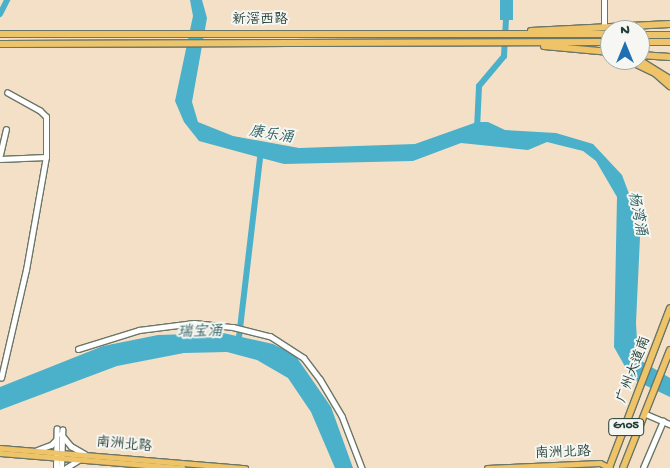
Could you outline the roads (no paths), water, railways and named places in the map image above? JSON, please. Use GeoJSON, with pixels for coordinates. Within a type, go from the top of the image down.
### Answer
{"type":"FeatureCollection","features":[{"type":"Feature","properties":{"kind":"highway"},"geometry":{"type":"LineString","coordinates":[[650,25],[669,24]]}},
{"type":"Feature","properties":{"kind":"highway"},"geometry":{"type":"LineString","coordinates":[[520,33],[548,28],[600,26]]}},
{"type":"Feature","properties":{"kind":"highway"},"geometry":{"type":"LineString","coordinates":[[520,33],[600,34]]}},
{"type":"Feature","properties":{"kind":"highway","name":"新滘西路"},"geometry":{"type":"LineString","coordinates":[[0,34],[520,33]]}},
{"type":"Feature","properties":{"kind":"highway"},"geometry":{"type":"LineString","coordinates":[[650,35],[670,35]]}},
{"type":"Feature","properties":{"kind":"highway"},"geometry":{"type":"LineString","coordinates":[[523,44],[600,42]]}},
{"type":"Feature","properties":{"kind":"highway"},"geometry":{"type":"LineString","coordinates":[[650,42],[670,42]]}},
{"type":"Feature","properties":{"kind":"highway","name":"新滘西路"},"geometry":{"type":"LineString","coordinates":[[0,44],[523,44]]}},
{"type":"Feature","properties":{"kind":"highway"},"geometry":{"type":"LineString","coordinates":[[523,44],[600,52]]}},
{"type":"Feature","properties":{"kind":"highway"},"geometry":{"type":"LineString","coordinates":[[650,55],[670,57]]}},
{"type":"Feature","properties":{"kind":"highway"},"geometry":{"type":"LineString","coordinates":[[650,67],[670,79]]}},
{"type":"Feature","properties":{"kind":"highway"},"geometry":{"type":"LineString","coordinates":[[649,70],[670,86]]}},
{"type":"Feature","properties":{"kind":"highway","name":"广州大道南"},"geometry":{"type":"LineString","coordinates":[[610,468],[656,352],[670,308]]}},
{"type":"Feature","properties":{"kind":"highway","name":"广州大道南"},"geometry":{"type":"LineString","coordinates":[[623,468],[669,353]]}},
{"type":"Feature","properties":{"kind":"main road","name":"南洲北路"},"geometry":{"type":"LineString","coordinates":[[0,448],[33,451],[116,465],[182,468]]}},
{"type":"Feature","properties":{"kind":"main road","name":"南洲北路"},"geometry":{"type":"LineString","coordinates":[[0,453],[86,454],[245,468]]}},
{"type":"Feature","properties":{"kind":"main road","name":"南洲北路"},"geometry":{"type":"LineString","coordinates":[[487,468],[600,463],[610,468]]}},
{"type":"Feature","properties":{"kind":"street"},"geometry":{"type":"LineString","coordinates":[[604,0],[604,20]]}},
{"type":"Feature","properties":{"kind":"street"},"geometry":{"type":"LineString","coordinates":[[1,378],[26,270],[46,157],[46,117],[40,111],[8,93]]}},
{"type":"Feature","properties":{"kind":"street"},"geometry":{"type":"LineString","coordinates":[[0,154],[6,130]]}},
{"type":"Feature","properties":{"kind":"street"},"geometry":{"type":"LineString","coordinates":[[0,159],[46,157]]}},
{"type":"Feature","properties":{"kind":"street"},"geometry":{"type":"LineString","coordinates":[[78,349],[139,330],[194,324],[237,329],[270,336],[304,358],[342,416],[362,468]]}},
{"type":"Feature","properties":{"kind":"street"},"geometry":{"type":"LineString","coordinates":[[646,414],[670,424]]}},
{"type":"Feature","properties":{"kind":"street"},"geometry":{"type":"LineString","coordinates":[[644,468],[663,421]]}},
{"type":"Feature","properties":{"kind":"street"},"geometry":{"type":"LineString","coordinates":[[33,451],[51,445],[59,432]]}},
{"type":"Feature","properties":{"kind":"street"},"geometry":{"type":"LineString","coordinates":[[59,432],[70,446],[86,454]]}},
{"type":"Feature","properties":{"kind":"street"},"geometry":{"type":"LineString","coordinates":[[56,468],[59,432]]}},
{"type":"Feature","properties":{"kind":"street"},"geometry":{"type":"LineString","coordinates":[[58,455],[61,468]]}},
{"type":"Feature","properties":{"kind":"street"},"geometry":{"type":"LineString","coordinates":[[66,468],[82,459]]}},
{"type":"Feature","properties":{"kind":"water"},"geometry":{"type":"Polygon","coordinates":[[[190,0],[202,0],[207,18],[192,102],[198,122],[233,136],[299,148],[415,144],[477,122],[488,122],[505,130],[556,133],[593,144],[622,175],[631,199],[640,237],[636,323],[638,359],[670,378],[670,397],[632,379],[614,347],[617,197],[596,161],[583,151],[547,142],[528,150],[461,143],[413,161],[284,164],[199,141],[184,122],[175,101],[193,16],[190,0]]]}},
{"type":"Feature","properties":{"kind":"water"},"geometry":{"type":"Polygon","coordinates":[[[500,0],[513,0],[513,20],[500,20],[500,0]]]}},
{"type":"Feature","properties":{"kind":"water"},"geometry":{"type":"Polygon","coordinates":[[[223,333],[273,344],[295,355],[331,407],[353,468],[335,468],[311,412],[288,378],[257,360],[227,352],[184,353],[117,366],[0,410],[0,387],[103,346],[158,335],[223,333]]]}},
{"type":"Feature","properties":{"kind":"waterway"},"geometry":{"type":"LineString","coordinates":[[0,14],[7,0]]}},
{"type":"Feature","properties":{"kind":"waterway"},"geometry":{"type":"LineString","coordinates":[[477,129],[479,86],[504,56],[507,0]]}},
{"type":"Feature","properties":{"kind":"waterway","name":"康乐涌"},"geometry":{"type":"LineString","coordinates":[[241,344],[239,337],[261,150]]}},
{"type":"Feature","properties":{"kind":"water label","name":"杨湾涌"},"geometry":{"type":"Point","coordinates":[636,214]}},
{"type":"Feature","properties":{"kind":"water label","name":"瑞宝涌"},"geometry":{"type":"Point","coordinates":[200,333]}}]}
